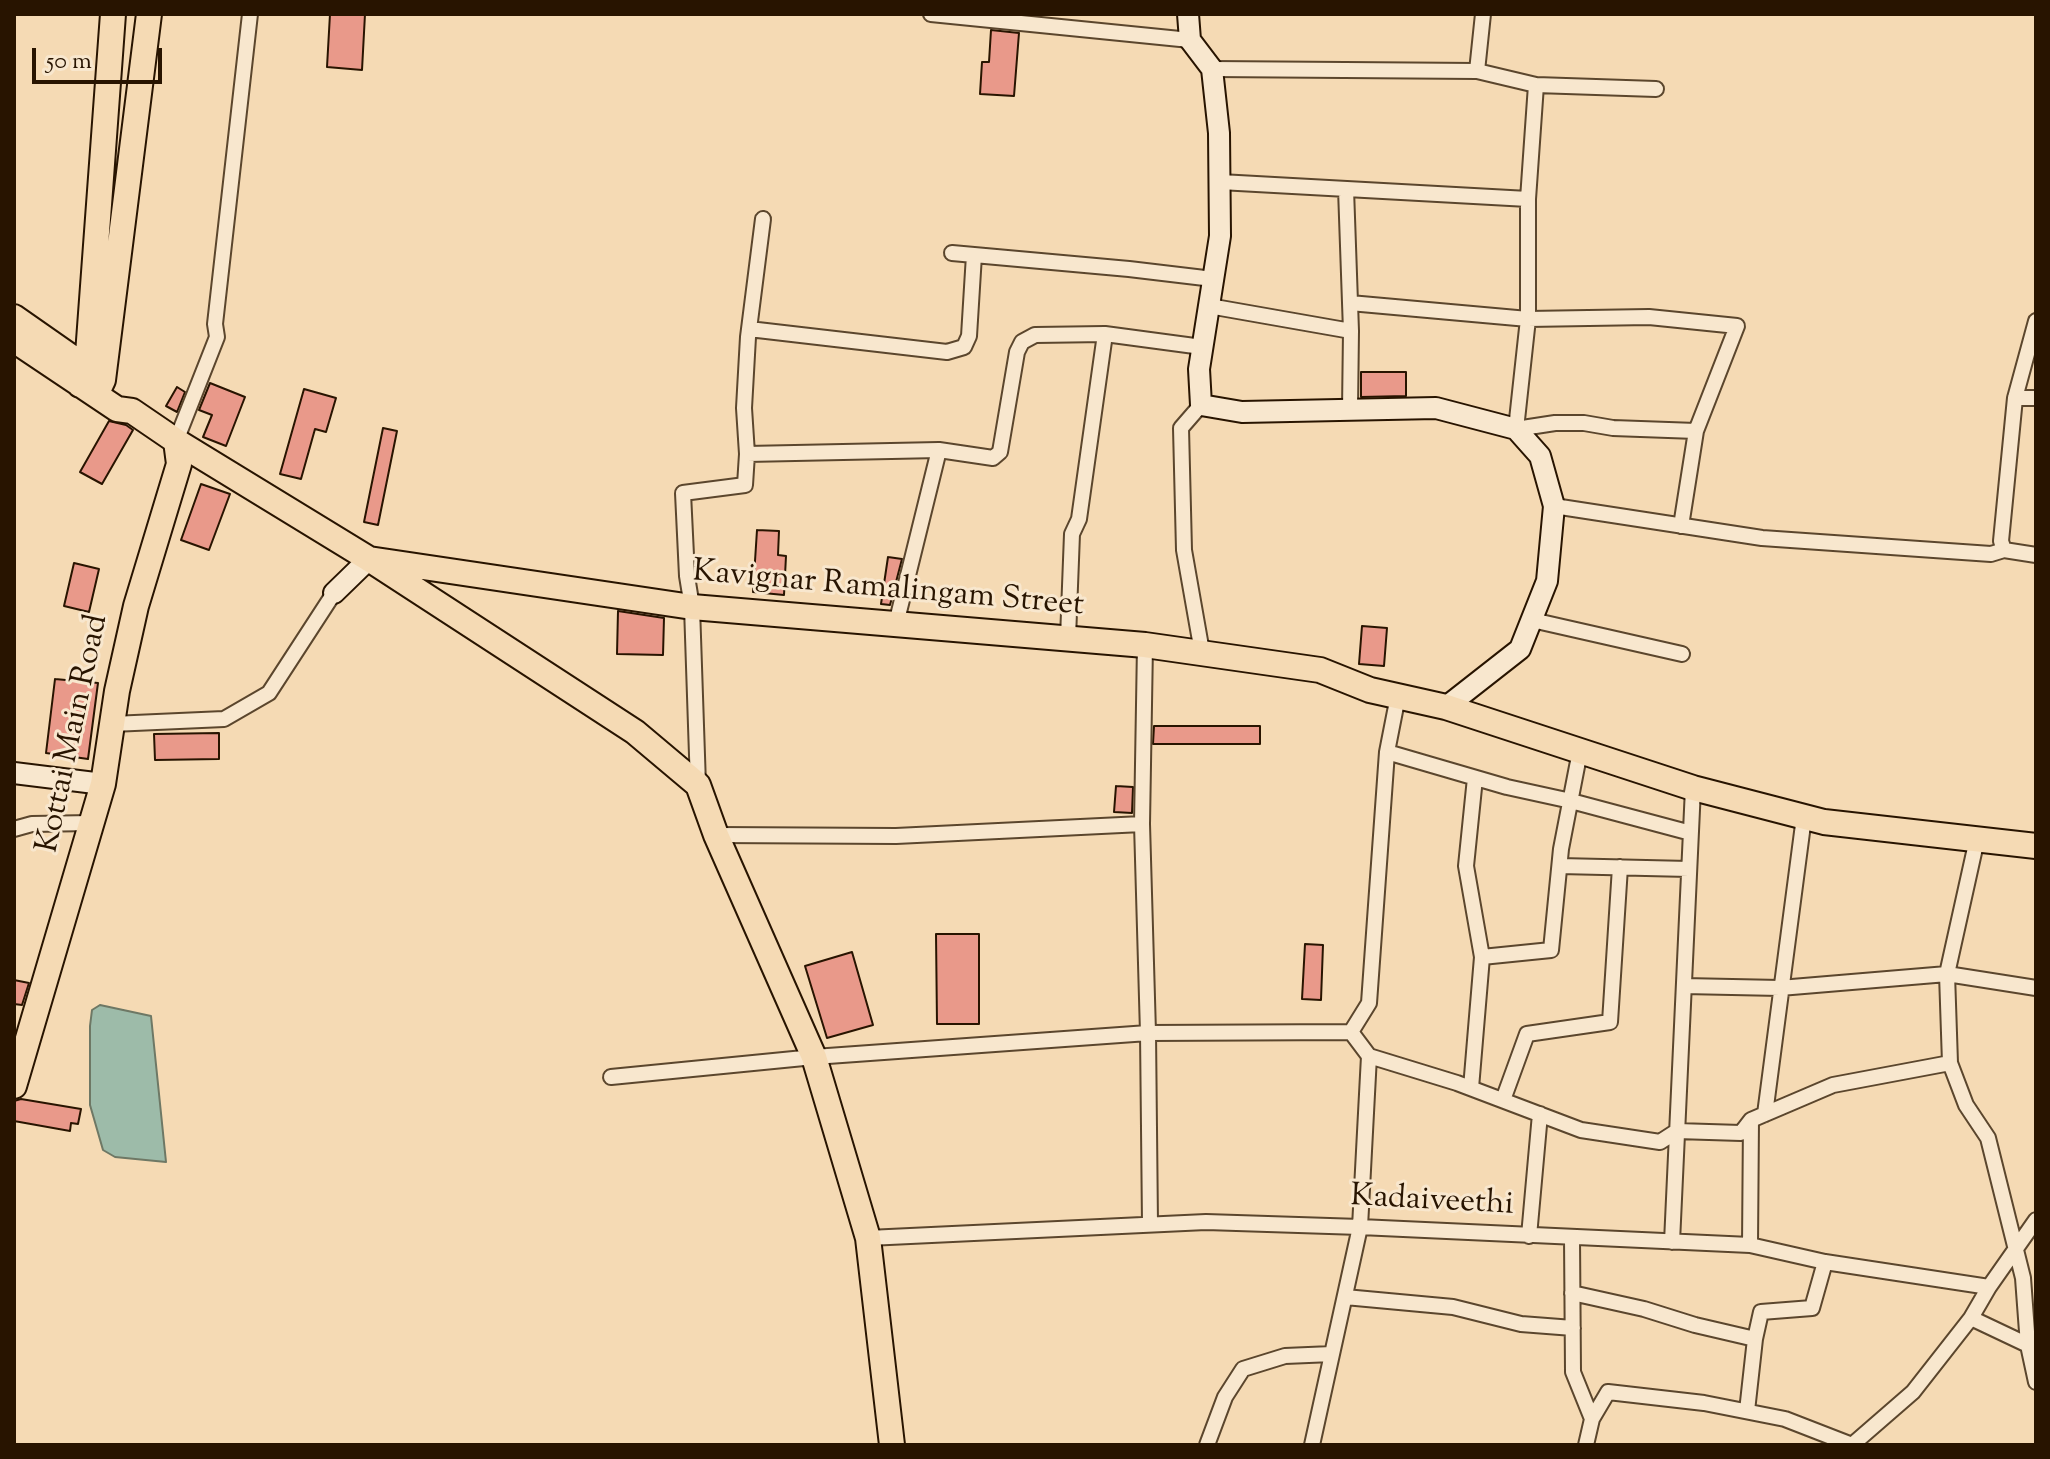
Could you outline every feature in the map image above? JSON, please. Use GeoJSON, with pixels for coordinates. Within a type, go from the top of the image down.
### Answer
{"type":"FeatureCollection","features":[{"type":"Feature","properties":{"kind":"main road"},"geometry":{"type":"LineString","coordinates":[[92,382],[113,14]]}},
{"type":"Feature","properties":{"kind":"main road"},"geometry":{"type":"LineString","coordinates":[[92,382],[149,14]]}},
{"type":"Feature","properties":{"kind":"main road"},"geometry":{"type":"LineString","coordinates":[[14,317],[92,382]]}},
{"type":"Feature","properties":{"kind":"main road"},"geometry":{"type":"LineString","coordinates":[[14,340],[125,396],[132,411],[176,441],[369,559],[635,732],[698,785],[716,835],[814,1057],[868,1238],[892,1445]]}},
{"type":"Feature","properties":{"kind":"main road","name":"Kottai Main Road"},"geometry":{"type":"LineString","coordinates":[[14,1086],[103,784],[136,606],[179,464],[176,441]]}},
{"type":"Feature","properties":{"kind":"main road","name":"Kavignar Ramalingam Street"},"geometry":{"type":"LineString","coordinates":[[369,559],[692,607],[1145,645],[1320,670],[1370,690],[1446,707],[1693,788],[1824,822],[2036,846]]}},
{"type":"Feature","properties":{"kind":"street"},"geometry":{"type":"LineString","coordinates":[[176,441],[217,337],[215,324],[250,14]]}},
{"type":"Feature","properties":{"kind":"street"},"geometry":{"type":"LineString","coordinates":[[931,14],[1190,40]]}},
{"type":"Feature","properties":{"kind":"street"},"geometry":{"type":"LineString","coordinates":[[1188,14],[1190,40],[1212,69],[1219,133],[1220,236],[1199,369],[1201,405],[1181,428],[1184,550],[1202,652]]}},
{"type":"Feature","properties":{"kind":"street"},"geometry":{"type":"LineString","coordinates":[[1477,71],[1483,14]]}},
{"type":"Feature","properties":{"kind":"street"},"geometry":{"type":"LineString","coordinates":[[1212,69],[1477,71],[1536,85],[1656,89]]}},
{"type":"Feature","properties":{"kind":"street"},"geometry":{"type":"LineString","coordinates":[[1446,707],[1520,649],[1547,581],[1554,506],[1540,456],[1516,429],[1528,319],[1528,199],[1536,85]]}},
{"type":"Feature","properties":{"kind":"street"},"geometry":{"type":"LineString","coordinates":[[1220,182],[1528,199]]}},
{"type":"Feature","properties":{"kind":"street"},"geometry":{"type":"LineString","coordinates":[[1346,189],[1351,331],[1350,409]]}},
{"type":"Feature","properties":{"kind":"street"},"geometry":{"type":"LineString","coordinates":[[698,785],[692,607],[687,576],[683,493],[745,485],[747,454],[744,408],[749,329],[763,219]]}},
{"type":"Feature","properties":{"kind":"street"},"geometry":{"type":"LineString","coordinates":[[952,253],[1213,279]]}},
{"type":"Feature","properties":{"kind":"street"},"geometry":{"type":"LineString","coordinates":[[749,329],[947,352],[964,347],[969,336],[974,255]]}},
{"type":"Feature","properties":{"kind":"street"},"geometry":{"type":"LineString","coordinates":[[1350,303],[1528,319],[1649,317],[1737,326],[1696,431],[1681,526]]}},
{"type":"Feature","properties":{"kind":"street"},"geometry":{"type":"LineString","coordinates":[[1209,306],[1351,331]]}},
{"type":"Feature","properties":{"kind":"street"},"geometry":{"type":"LineString","coordinates":[[2004,550],[2001,541],[2015,398],[2036,321]]}},
{"type":"Feature","properties":{"kind":"street"},"geometry":{"type":"LineString","coordinates":[[747,454],[939,450],[993,458],[1000,452],[1017,352],[1022,342],[1035,335],[1105,334],[1202,347]]}},
{"type":"Feature","properties":{"kind":"street"},"geometry":{"type":"LineString","coordinates":[[1068,638],[1072,534],[1079,519],[1105,334]]}},
{"type":"Feature","properties":{"kind":"street"},"geometry":{"type":"LineString","coordinates":[[2015,398],[2036,398]]}},
{"type":"Feature","properties":{"kind":"street"},"geometry":{"type":"LineString","coordinates":[[1201,405],[1242,412],[1436,408],[1516,429],[1555,423],[1584,423],[1613,428],[1696,431]]}},
{"type":"Feature","properties":{"kind":"street"},"geometry":{"type":"LineString","coordinates":[[896,624],[939,450]]}},
{"type":"Feature","properties":{"kind":"street"},"geometry":{"type":"LineString","coordinates":[[1554,506],[1762,538],[1991,554],[2004,550],[2036,555]]}},
{"type":"Feature","properties":{"kind":"street"},"geometry":{"type":"LineString","coordinates":[[112,724],[224,719],[269,693],[334,593],[369,559]]}},
{"type":"Feature","properties":{"kind":"street"},"geometry":{"type":"LineString","coordinates":[[1532,620],[1682,654]]}},
{"type":"Feature","properties":{"kind":"street"},"geometry":{"type":"LineString","coordinates":[[1145,645],[1142,824],[1150,1224]]}},
{"type":"Feature","properties":{"kind":"street"},"geometry":{"type":"LineString","coordinates":[[1351,1032],[1369,1003],[1387,752],[1398,696]]}},
{"type":"Feature","properties":{"kind":"street"},"geometry":{"type":"LineString","coordinates":[[1482,957],[1551,950],[1560,866],[1580,751]]}},
{"type":"Feature","properties":{"kind":"street"},"geometry":{"type":"LineString","coordinates":[[1387,752],[1475,778],[1691,833]]}},
{"type":"Feature","properties":{"kind":"street"},"geometry":{"type":"LineString","coordinates":[[14,773],[103,784]]}},
{"type":"Feature","properties":{"kind":"street"},"geometry":{"type":"LineString","coordinates":[[1471,1088],[1482,957],[1466,866],[1475,778]]}},
{"type":"Feature","properties":{"kind":"street"},"geometry":{"type":"LineString","coordinates":[[1672,1242],[1693,788]]}},
{"type":"Feature","properties":{"kind":"street"},"geometry":{"type":"LineString","coordinates":[[1750,1245],[1758,1117],[1804,817]]}},
{"type":"Feature","properties":{"kind":"street"},"geometry":{"type":"LineString","coordinates":[[14,829],[32,824],[91,823]]}},
{"type":"Feature","properties":{"kind":"street"},"geometry":{"type":"LineString","coordinates":[[716,835],[896,836],[1142,824]]}},
{"type":"Feature","properties":{"kind":"street"},"geometry":{"type":"LineString","coordinates":[[1977,839],[1947,974],[1950,1063],[1966,1105],[1988,1138],[2023,1278],[2028,1345],[2036,1382]]}},
{"type":"Feature","properties":{"kind":"street"},"geometry":{"type":"LineString","coordinates":[[1560,866],[1689,869]]}},
{"type":"Feature","properties":{"kind":"street"},"geometry":{"type":"LineString","coordinates":[[1503,1100],[1527,1034],[1610,1022],[1620,867]]}},
{"type":"Feature","properties":{"kind":"street"},"geometry":{"type":"LineString","coordinates":[[1684,986],[1780,988],[1947,974],[2036,988]]}},
{"type":"Feature","properties":{"kind":"street"},"geometry":{"type":"LineString","coordinates":[[611,1077],[814,1057],[1148,1033],[1351,1032]]}},
{"type":"Feature","properties":{"kind":"street"},"geometry":{"type":"LineString","coordinates":[[1351,1032],[1369,1056],[1471,1088],[1581,1130],[1660,1142],[1677,1131],[1741,1133],[1758,1117],[1833,1085],[1950,1063]]}},
{"type":"Feature","properties":{"kind":"street"},"geometry":{"type":"LineString","coordinates":[[1312,1445],[1360,1227],[1369,1056]]}},
{"type":"Feature","properties":{"kind":"street"},"geometry":{"type":"LineString","coordinates":[[1529,1236],[1540,1114]]}},
{"type":"Feature","properties":{"kind":"street"},"geometry":{"type":"LineString","coordinates":[[1586,1445],[1592,1419],[1608,1392],[1704,1403],[1785,1419],[1852,1445],[1913,1392],[1971,1318],[2036,1220]]}},
{"type":"Feature","properties":{"kind":"street","name":"Kadaiveethi"},"geometry":{"type":"LineString","coordinates":[[868,1238],[1206,1222],[1360,1227],[1750,1245],[1825,1262],[1989,1287]]}},
{"type":"Feature","properties":{"kind":"street"},"geometry":{"type":"LineString","coordinates":[[1572,1238],[1573,1372],[1592,1419]]}},
{"type":"Feature","properties":{"kind":"street"},"geometry":{"type":"LineString","coordinates":[[1747,1411],[1761,1312],[1812,1308],[1825,1262]]}},
{"type":"Feature","properties":{"kind":"street"},"geometry":{"type":"LineString","coordinates":[[1572,1293],[1755,1339]]}},
{"type":"Feature","properties":{"kind":"street"},"geometry":{"type":"LineString","coordinates":[[1345,1297],[1453,1307],[1521,1324],[1573,1328]]}},
{"type":"Feature","properties":{"kind":"street"},"geometry":{"type":"LineString","coordinates":[[1971,1318],[2028,1345]]}},
{"type":"Feature","properties":{"kind":"street"},"geometry":{"type":"LineString","coordinates":[[1207,1445],[1225,1397],[1243,1369],[1285,1356],[1332,1354]]}},
{"type":"Feature","properties":{"kind":"shaded area"},"geometry":{"type":"Polygon","coordinates":[[[100,1005],[151,1016],[166,1162],[115,1157],[103,1150],[90,1105],[90,1026],[92,1010],[100,1005]]]}},
{"type":"Feature","properties":{"kind":"building"},"geometry":{"type":"Polygon","coordinates":[[[330,14],[365,14],[362,70],[327,67],[330,14]]]}},
{"type":"Feature","properties":{"kind":"building"},"geometry":{"type":"Polygon","coordinates":[[[991,30],[1019,33],[1014,96],[980,94],[982,62],[989,62],[991,30]]]}},
{"type":"Feature","properties":{"kind":"building"},"geometry":{"type":"Polygon","coordinates":[[[1361,372],[1406,372],[1406,396],[1361,397],[1361,372]]]}},
{"type":"Feature","properties":{"kind":"building"},"geometry":{"type":"Polygon","coordinates":[[[210,383],[245,397],[226,446],[203,437],[212,415],[199,410],[210,383]]]}},
{"type":"Feature","properties":{"kind":"building"},"geometry":{"type":"Polygon","coordinates":[[[177,387],[185,392],[177,412],[166,406],[177,387]]]}},
{"type":"Feature","properties":{"kind":"building"},"geometry":{"type":"Polygon","coordinates":[[[304,389],[336,398],[326,432],[315,429],[301,479],[280,474],[304,389]]]}},
{"type":"Feature","properties":{"kind":"building"},"geometry":{"type":"Polygon","coordinates":[[[109,421],[133,430],[102,484],[80,472],[109,421]]]}},
{"type":"Feature","properties":{"kind":"building"},"geometry":{"type":"Polygon","coordinates":[[[383,428],[397,431],[378,525],[364,522],[383,428]]]}},
{"type":"Feature","properties":{"kind":"building"},"geometry":{"type":"Polygon","coordinates":[[[201,484],[230,494],[209,550],[181,540],[201,484]]]}},
{"type":"Feature","properties":{"kind":"building"},"geometry":{"type":"Polygon","coordinates":[[[757,530],[779,531],[778,555],[786,556],[784,595],[753,592],[757,530]]]}},
{"type":"Feature","properties":{"kind":"building"},"geometry":{"type":"Polygon","coordinates":[[[888,557],[902,559],[890,605],[881,604],[888,557]]]}},
{"type":"Feature","properties":{"kind":"building"},"geometry":{"type":"Polygon","coordinates":[[[74,563],[99,569],[89,612],[64,606],[74,563]]]}},
{"type":"Feature","properties":{"kind":"building"},"geometry":{"type":"Polygon","coordinates":[[[618,611],[664,618],[663,655],[617,654],[618,611]]]}},
{"type":"Feature","properties":{"kind":"building"},"geometry":{"type":"Polygon","coordinates":[[[1362,626],[1387,628],[1384,666],[1359,664],[1362,626]]]}},
{"type":"Feature","properties":{"kind":"building"},"geometry":{"type":"Polygon","coordinates":[[[55,679],[98,683],[88,759],[46,753],[55,679]]]}},
{"type":"Feature","properties":{"kind":"building"},"geometry":{"type":"Polygon","coordinates":[[[1154,726],[1260,726],[1260,744],[1153,744],[1154,726]]]}},
{"type":"Feature","properties":{"kind":"building"},"geometry":{"type":"Polygon","coordinates":[[[219,733],[219,759],[155,760],[154,734],[219,733]]]}},
{"type":"Feature","properties":{"kind":"building"},"geometry":{"type":"Polygon","coordinates":[[[1116,786],[1133,787],[1132,813],[1114,812],[1116,786]]]}},
{"type":"Feature","properties":{"kind":"building"},"geometry":{"type":"Polygon","coordinates":[[[936,934],[979,934],[979,1024],[937,1024],[936,934]]]}},
{"type":"Feature","properties":{"kind":"building"},"geometry":{"type":"Polygon","coordinates":[[[1305,944],[1323,945],[1321,1000],[1302,999],[1305,944]]]}},
{"type":"Feature","properties":{"kind":"building"},"geometry":{"type":"Polygon","coordinates":[[[852,952],[873,1025],[827,1038],[805,966],[852,952]]]}},
{"type":"Feature","properties":{"kind":"building"},"geometry":{"type":"Polygon","coordinates":[[[14,980],[29,983],[22,1005],[14,1004],[14,980]]]}},
{"type":"Feature","properties":{"kind":"building"},"geometry":{"type":"Polygon","coordinates":[[[21,1099],[81,1109],[78,1124],[71,1123],[70,1131],[14,1121],[14,1101],[21,1099]]]}}]}
